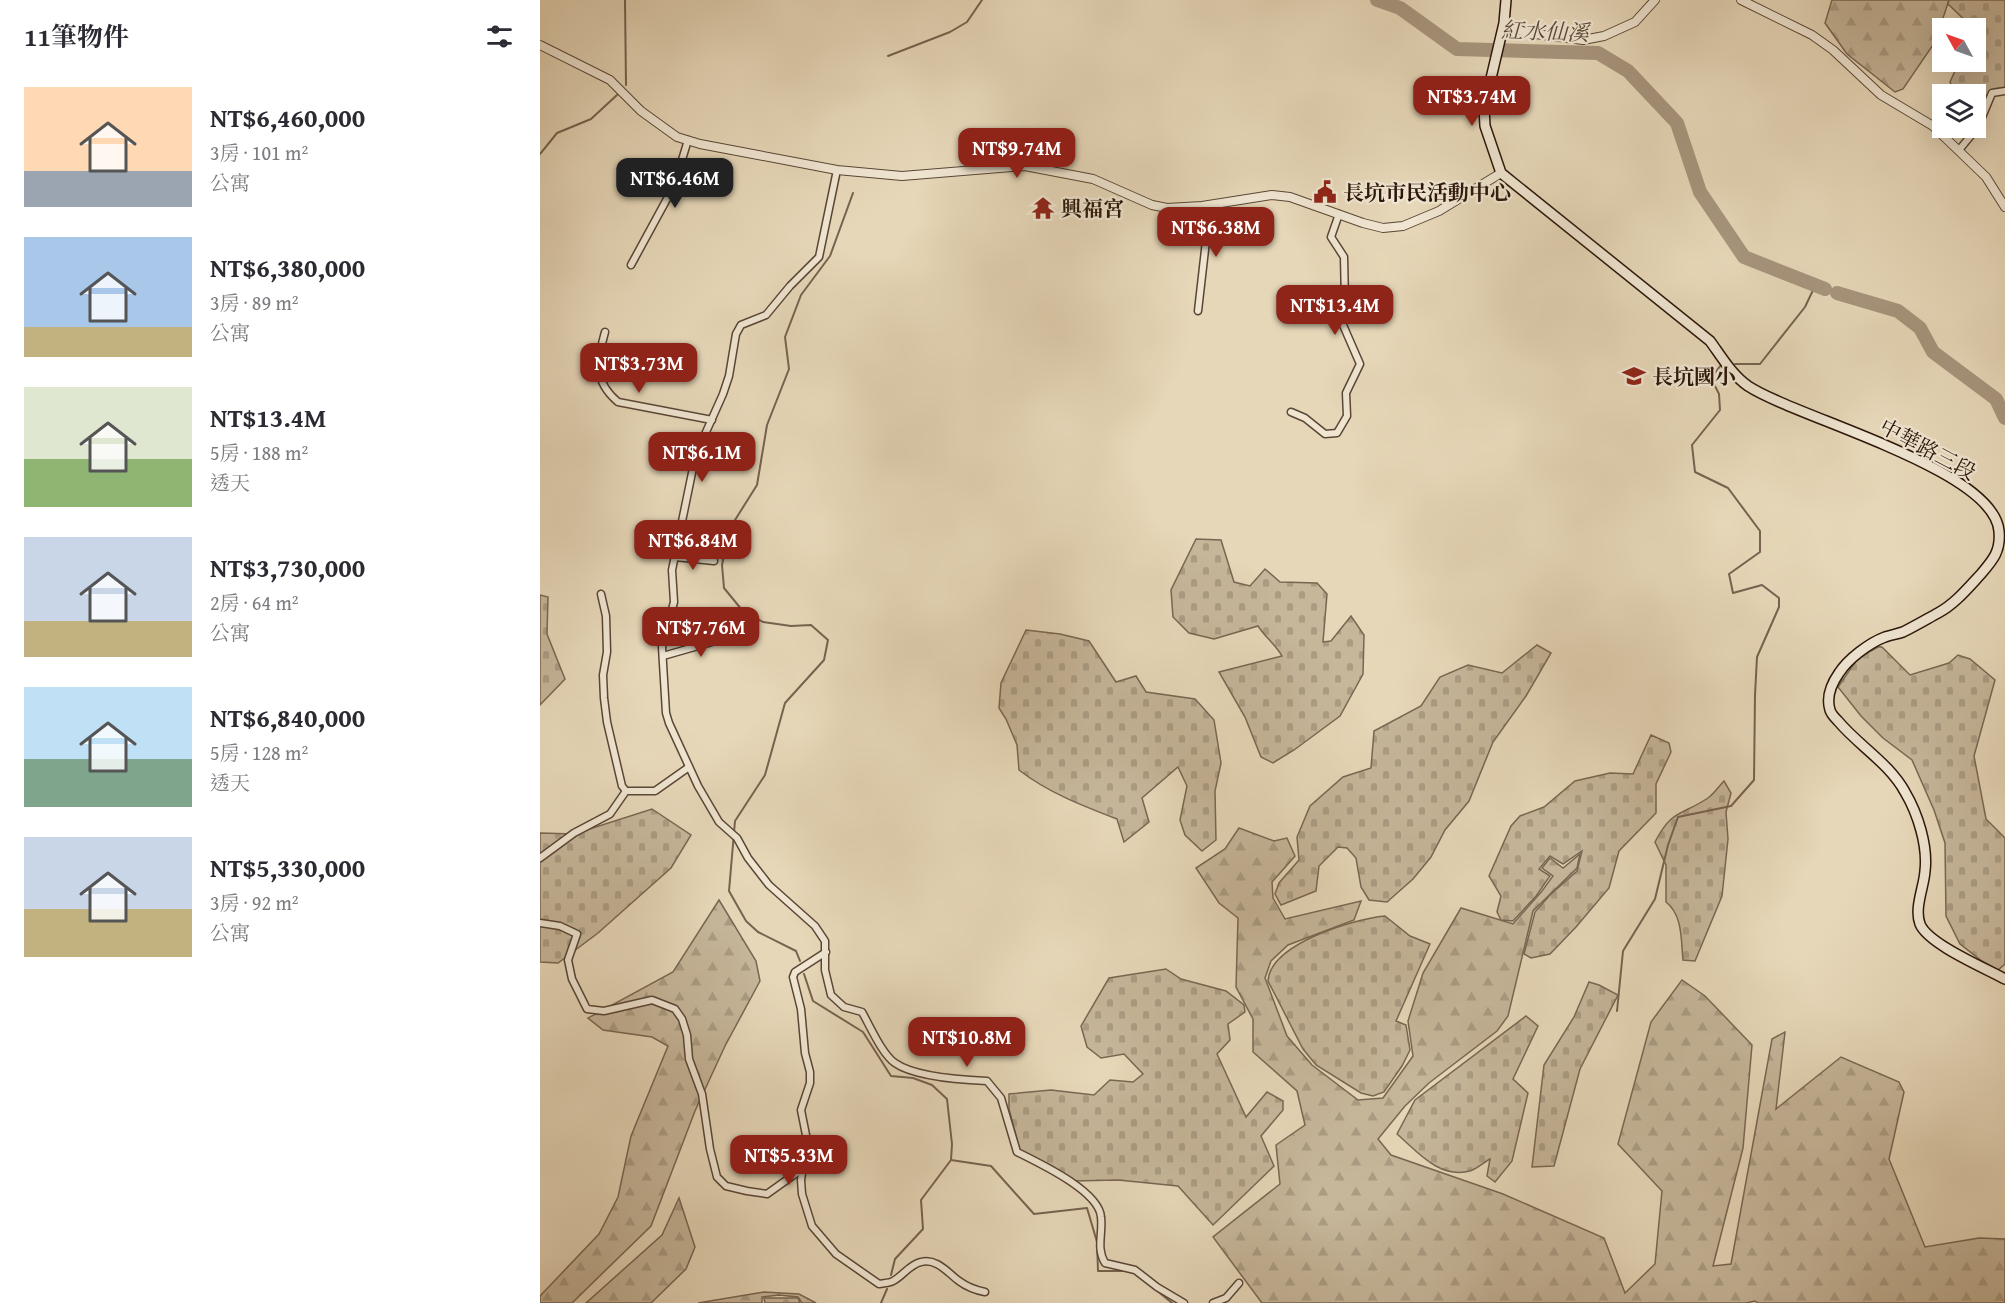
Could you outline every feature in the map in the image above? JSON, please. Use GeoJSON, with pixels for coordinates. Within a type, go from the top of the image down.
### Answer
{"type":"FeatureCollection","features":[{"type":"Feature","properties":{"kind":"main road"},"geometry":{"type":"LineString","coordinates":[[1501,173],[1485,126],[1484,108],[1503,26],[1506,0]]}},
{"type":"Feature","properties":{"kind":"main road","name":"中華路三段"},"geometry":{"type":"LineString","coordinates":[[1501,173],[1710,341],[1731,369],[1748,386],[1798,411],[1865,436],[1930,466],[1973,492],[1987,505],[2000,529],[1998,551],[1989,565],[1953,603],[1939,613],[1901,633],[1883,638],[1860,652],[1840,672],[1829,694],[1830,711],[1849,734],[1887,768],[1905,791],[1917,818],[1925,851],[1926,869],[1918,911],[1920,924],[1929,937],[1952,952],[2005,979]]}},
{"type":"Feature","properties":{"kind":"street"},"geometry":{"type":"LineString","coordinates":[[1503,26],[1527,33],[1583,40],[1604,36],[1635,22],[1655,0]]}},
{"type":"Feature","properties":{"kind":"street"},"geometry":{"type":"LineString","coordinates":[[1741,0],[1812,35],[1833,50],[1881,95],[1934,126],[1986,177],[2005,207]]}},
{"type":"Feature","properties":{"kind":"street"},"geometry":{"type":"LineString","coordinates":[[540,45],[610,80],[641,111],[677,137],[700,144],[837,170],[902,176],[1025,166],[1093,179],[1152,205],[1167,208],[1202,206],[1272,195],[1290,197],[1383,228],[1403,226],[1439,211],[1501,173]]}},
{"type":"Feature","properties":{"kind":"street"},"geometry":{"type":"LineString","coordinates":[[1959,150],[1978,127],[1992,93],[2005,91]]}},
{"type":"Feature","properties":{"kind":"street"},"geometry":{"type":"LineString","coordinates":[[631,265],[674,186],[688,140]]}},
{"type":"Feature","properties":{"kind":"street"},"geometry":{"type":"LineString","coordinates":[[837,170],[819,257],[790,285],[766,315],[741,324],[732,349],[729,376],[693,468],[675,556],[672,582],[674,602],[662,647],[669,723],[698,786],[719,822],[737,838],[748,858],[770,885],[815,926],[825,941],[825,970],[831,995],[844,1007],[862,1012],[888,1056],[895,1063],[910,1071],[957,1079],[987,1081],[1001,1098],[1017,1152],[1053,1171],[1089,1196],[1101,1215],[1099,1254],[1105,1263],[1135,1270],[1157,1287],[1184,1303]]}},
{"type":"Feature","properties":{"kind":"street"},"geometry":{"type":"LineString","coordinates":[[1198,310],[1206,241],[1202,206]]}},
{"type":"Feature","properties":{"kind":"street"},"geometry":{"type":"LineString","coordinates":[[1291,412],[1305,418],[1325,434],[1337,433],[1347,416],[1346,393],[1360,364],[1343,325],[1344,257],[1331,237],[1338,214]]}},
{"type":"Feature","properties":{"kind":"street"},"geometry":{"type":"LineString","coordinates":[[605,332],[598,357],[600,375],[606,392],[618,402],[712,420]]}},
{"type":"Feature","properties":{"kind":"street"},"geometry":{"type":"LineString","coordinates":[[675,556],[714,561]]}},
{"type":"Feature","properties":{"kind":"street"},"geometry":{"type":"LineString","coordinates":[[601,594],[606,616],[608,652],[603,675],[604,698],[622,786],[626,791]]}},
{"type":"Feature","properties":{"kind":"street"},"geometry":{"type":"LineString","coordinates":[[663,656],[734,636]]}},
{"type":"Feature","properties":{"kind":"street"},"geometry":{"type":"LineString","coordinates":[[626,791],[655,791],[689,767]]}},
{"type":"Feature","properties":{"kind":"street"},"geometry":{"type":"LineString","coordinates":[[540,858],[574,833],[610,814],[626,791]]}},
{"type":"Feature","properties":{"kind":"street"},"geometry":{"type":"LineString","coordinates":[[540,923],[560,926],[577,934],[568,960],[572,979],[587,1009],[604,1011],[652,1000],[675,1009],[682,1019],[687,1035],[689,1059],[702,1094],[710,1149],[717,1177],[726,1186],[767,1194],[802,1169]]}},
{"type":"Feature","properties":{"kind":"street"},"geometry":{"type":"LineString","coordinates":[[826,952],[795,972],[793,977],[801,1009],[805,1053],[810,1072],[810,1083],[801,1110],[807,1140],[802,1169],[802,1194],[812,1226],[836,1254],[879,1284],[893,1281],[906,1270],[921,1262],[932,1263],[946,1269],[958,1281],[970,1288],[985,1292]]}},
{"type":"Feature","properties":{"kind":"street"},"geometry":{"type":"LineString","coordinates":[[1212,1303],[1226,1298],[1239,1283]]}},
{"type":"Feature","properties":{"kind":"green space"},"geometry":{"type":"Polygon","coordinates":[[[1832,0],[1949,0],[1943,18],[1932,18],[1932,46],[1903,89],[1895,92],[1847,54],[1825,23],[1832,0]]]}},
{"type":"Feature","properties":{"kind":"green space"},"geometry":{"type":"Polygon","coordinates":[[[1949,0],[2005,0],[2005,92],[1989,93],[1986,96],[1986,84],[1951,84],[1954,72],[1986,72],[1986,18],[1963,18],[1948,4],[1949,0]]]}},
{"type":"Feature","properties":{"kind":"green space"},"geometry":{"type":"Polygon","coordinates":[[[1196,539],[1221,540],[1234,582],[1250,586],[1265,569],[1280,582],[1317,583],[1327,594],[1323,642],[1331,641],[1351,616],[1364,635],[1363,674],[1340,716],[1273,763],[1261,757],[1245,717],[1219,672],[1282,656],[1280,652],[1258,626],[1214,639],[1189,633],[1173,617],[1171,590],[1196,539]]]}},
{"type":"Feature","properties":{"kind":"green space"},"geometry":{"type":"Polygon","coordinates":[[[540,595],[548,597],[547,634],[565,679],[540,705],[540,595]]]}},
{"type":"Feature","properties":{"kind":"green space"},"geometry":{"type":"Polygon","coordinates":[[[1026,630],[1060,634],[1089,641],[1116,682],[1136,676],[1146,692],[1195,699],[1214,720],[1221,763],[1215,791],[1216,840],[1202,851],[1185,835],[1180,820],[1187,786],[1178,767],[1142,798],[1149,822],[1124,842],[1117,819],[1053,792],[1019,770],[1017,745],[999,708],[1001,683],[1026,630]]]}},
{"type":"Feature","properties":{"kind":"green space"},"geometry":{"type":"Polygon","coordinates":[[[1537,645],[1551,653],[1526,696],[1493,742],[1469,801],[1445,830],[1431,857],[1413,879],[1387,902],[1369,900],[1361,887],[1356,858],[1347,848],[1338,847],[1319,866],[1316,891],[1281,905],[1275,894],[1279,883],[1299,860],[1297,837],[1310,806],[1343,777],[1371,768],[1374,731],[1421,706],[1440,677],[1468,665],[1502,673],[1537,645]]]}},
{"type":"Feature","properties":{"kind":"green space"},"geometry":{"type":"Polygon","coordinates":[[[1882,647],[1910,675],[1949,663],[1958,655],[1970,659],[1995,680],[1974,756],[1986,819],[2005,838],[2005,964],[1998,970],[1960,944],[1946,916],[1945,843],[1934,810],[1912,760],[1883,738],[1861,716],[1838,687],[1858,658],[1882,647]]]}},
{"type":"Feature","properties":{"kind":"green space"},"geometry":{"type":"Polygon","coordinates":[[[1651,735],[1669,743],[1671,752],[1656,784],[1656,813],[1619,851],[1609,888],[1576,927],[1550,954],[1531,958],[1524,954],[1535,912],[1577,871],[1582,851],[1563,864],[1550,856],[1539,869],[1550,876],[1536,896],[1513,921],[1501,920],[1497,912],[1501,896],[1489,876],[1511,826],[1520,816],[1544,807],[1575,781],[1610,773],[1633,774],[1651,735]]]}},
{"type":"Feature","properties":{"kind":"green space"},"geometry":{"type":"Polygon","coordinates":[[[1724,781],[1731,793],[1726,812],[1728,839],[1722,896],[1695,961],[1683,960],[1676,914],[1666,902],[1666,865],[1655,842],[1672,818],[1708,798],[1724,781]]]}},
{"type":"Feature","properties":{"kind":"green space"},"geometry":{"type":"Polygon","coordinates":[[[652,809],[691,835],[671,868],[598,933],[558,963],[540,962],[540,833],[574,834],[652,809]]]}},
{"type":"Feature","properties":{"kind":"green space"},"geometry":{"type":"Polygon","coordinates":[[[1239,828],[1274,841],[1287,838],[1295,856],[1272,882],[1273,898],[1285,919],[1361,901],[1354,920],[1288,945],[1271,961],[1265,978],[1287,1036],[1312,1065],[1358,1100],[1383,1098],[1413,1056],[1408,1021],[1423,973],[1461,908],[1513,924],[1553,876],[1542,868],[1550,858],[1563,868],[1580,854],[1577,868],[1533,911],[1508,1016],[1497,1031],[1429,1083],[1405,1106],[1378,1139],[1391,1155],[1503,1194],[1604,1238],[1625,1293],[1655,1264],[1662,1191],[1618,1144],[1651,1022],[1682,980],[1705,996],[1752,1045],[1743,1148],[1713,1266],[1731,1264],[1772,1039],[1785,1032],[1776,1109],[1841,1057],[1899,1082],[1904,1092],[1889,1159],[1925,1247],[1979,1238],[2005,1239],[2005,1303],[1758,1303],[1755,1301],[1746,1303],[1262,1303],[1213,1237],[1280,1184],[1276,1145],[1305,1125],[1297,1091],[1253,1052],[1253,1019],[1236,987],[1238,918],[1219,903],[1196,868],[1225,849],[1239,828]]]}},
{"type":"Feature","properties":{"kind":"green space"},"geometry":{"type":"Polygon","coordinates":[[[719,900],[756,961],[760,981],[725,1046],[695,1111],[651,1226],[572,1303],[540,1303],[540,1296],[599,1234],[618,1197],[631,1136],[668,1046],[652,1037],[603,1030],[588,1018],[673,972],[719,900]]]}},
{"type":"Feature","properties":{"kind":"green space"},"geometry":{"type":"Polygon","coordinates":[[[1385,916],[1410,936],[1430,944],[1396,1021],[1406,1025],[1410,1050],[1384,1092],[1373,1096],[1361,1093],[1316,1065],[1303,1049],[1268,981],[1272,968],[1297,945],[1334,928],[1385,916]]]}},
{"type":"Feature","properties":{"kind":"green space"},"geometry":{"type":"Polygon","coordinates":[[[1166,969],[1181,979],[1226,991],[1244,1005],[1245,1012],[1228,1024],[1230,1040],[1217,1054],[1246,1117],[1267,1092],[1283,1101],[1283,1110],[1261,1136],[1274,1166],[1213,1225],[1178,1186],[1118,1180],[1073,1181],[1052,1166],[1020,1151],[1009,1109],[1009,1094],[1051,1090],[1094,1095],[1110,1080],[1133,1082],[1143,1074],[1124,1054],[1101,1058],[1087,1047],[1081,1026],[1109,978],[1166,969]]]}},
{"type":"Feature","properties":{"kind":"green space"},"geometry":{"type":"Polygon","coordinates":[[[1589,982],[1618,995],[1580,1069],[1554,1166],[1532,1167],[1544,1065],[1574,1017],[1589,982]]]}},
{"type":"Feature","properties":{"kind":"green space"},"geometry":{"type":"Polygon","coordinates":[[[1526,1016],[1538,1026],[1513,1079],[1528,1093],[1512,1161],[1495,1182],[1487,1176],[1490,1159],[1470,1171],[1448,1171],[1439,1168],[1421,1156],[1397,1134],[1415,1100],[1526,1016]]]}},
{"type":"Feature","properties":{"kind":"green space"},"geometry":{"type":"Polygon","coordinates":[[[679,1198],[695,1247],[686,1269],[651,1303],[586,1303],[662,1235],[679,1198]]]}},
{"type":"Feature","properties":{"kind":"green space"},"geometry":{"type":"Polygon","coordinates":[[[764,1292],[799,1294],[816,1303],[802,1303],[798,1297],[779,1295],[762,1297],[762,1303],[698,1303],[764,1292]]]}},
{"type":"Feature","properties":{"kind":"green space"},"geometry":{"type":"Polygon","coordinates":[[[764,1298],[798,1298],[800,1303],[765,1303],[764,1298]]]}},
{"type":"Feature","properties":{"kind":"waterway"},"geometry":{"type":"LineString","coordinates":[[625,0],[626,85]]}},
{"type":"Feature","properties":{"kind":"waterway"},"geometry":{"type":"LineString","coordinates":[[888,56],[950,32],[967,22],[982,0]]}},
{"type":"Feature","properties":{"kind":"waterway","name":"紅水仙溪"},"geometry":{"type":"LineString","coordinates":[[1377,0],[1400,8],[1457,49],[1598,53],[1628,71],[1677,123],[1700,192],[1744,257],[1825,289]]}},
{"type":"Feature","properties":{"kind":"waterway"},"geometry":{"type":"LineString","coordinates":[[540,154],[557,133],[591,119],[617,95]]}},
{"type":"Feature","properties":{"kind":"waterway"},"geometry":{"type":"LineString","coordinates":[[800,961],[796,951],[758,932],[746,921],[729,891],[735,821],[765,775],[785,703],[824,660],[828,640],[811,625],[791,626],[763,622],[742,610],[724,588],[722,565],[730,528],[757,485],[767,425],[789,369],[785,337],[801,295],[830,256],[853,193]]}},
{"type":"Feature","properties":{"kind":"waterway"},"geometry":{"type":"LineString","coordinates":[[1735,364],[1760,364],[1805,307],[1815,286]]}},
{"type":"Feature","properties":{"kind":"waterway","name":"紅水仙溪"},"geometry":{"type":"LineString","coordinates":[[1837,293],[1898,311],[1920,328],[1933,352],[1996,399],[2005,418]]}},
{"type":"Feature","properties":{"kind":"waterway"},"geometry":{"type":"LineString","coordinates":[[1617,1011],[1623,951],[1655,899],[1668,845],[1678,817],[1731,806],[1754,780],[1757,657],[1779,607],[1779,598],[1762,585],[1733,593],[1729,574],[1760,552],[1760,531],[1728,488],[1695,472],[1692,445],[1720,410],[1719,394],[1711,378],[1721,365]]}},
{"type":"Feature","properties":{"kind":"waterway"},"geometry":{"type":"LineString","coordinates":[[804,974],[813,1001],[863,1032],[891,1076],[913,1078],[932,1085],[947,1099],[952,1144],[951,1160],[991,1166],[1034,1214],[1087,1208],[1097,1242],[1098,1271],[1127,1271]]}},
{"type":"Feature","properties":{"kind":"waterway"},"geometry":{"type":"LineString","coordinates":[[891,1275],[895,1259],[923,1229],[921,1200],[951,1160]]}},
{"type":"Feature","properties":{"kind":"waterway"},"geometry":{"type":"LineString","coordinates":[[881,1303],[887,1289]]}},
{"type":"Feature","properties":{"kind":"waterway"},"geometry":{"type":"LineString","coordinates":[[1155,1289],[1172,1303]]}},
{"type":"Feature","properties":{"kind":"place","name":"長坑市民活動中心"},"geometry":{"type":"Point","coordinates":[1325,192]}},
{"type":"Feature","properties":{"kind":"place","name":"興福宮"},"geometry":{"type":"Point","coordinates":[1043,208]}},
{"type":"Feature","properties":{"kind":"place","name":"長坑國小"},"geometry":{"type":"Point","coordinates":[1634,376]}}]}
